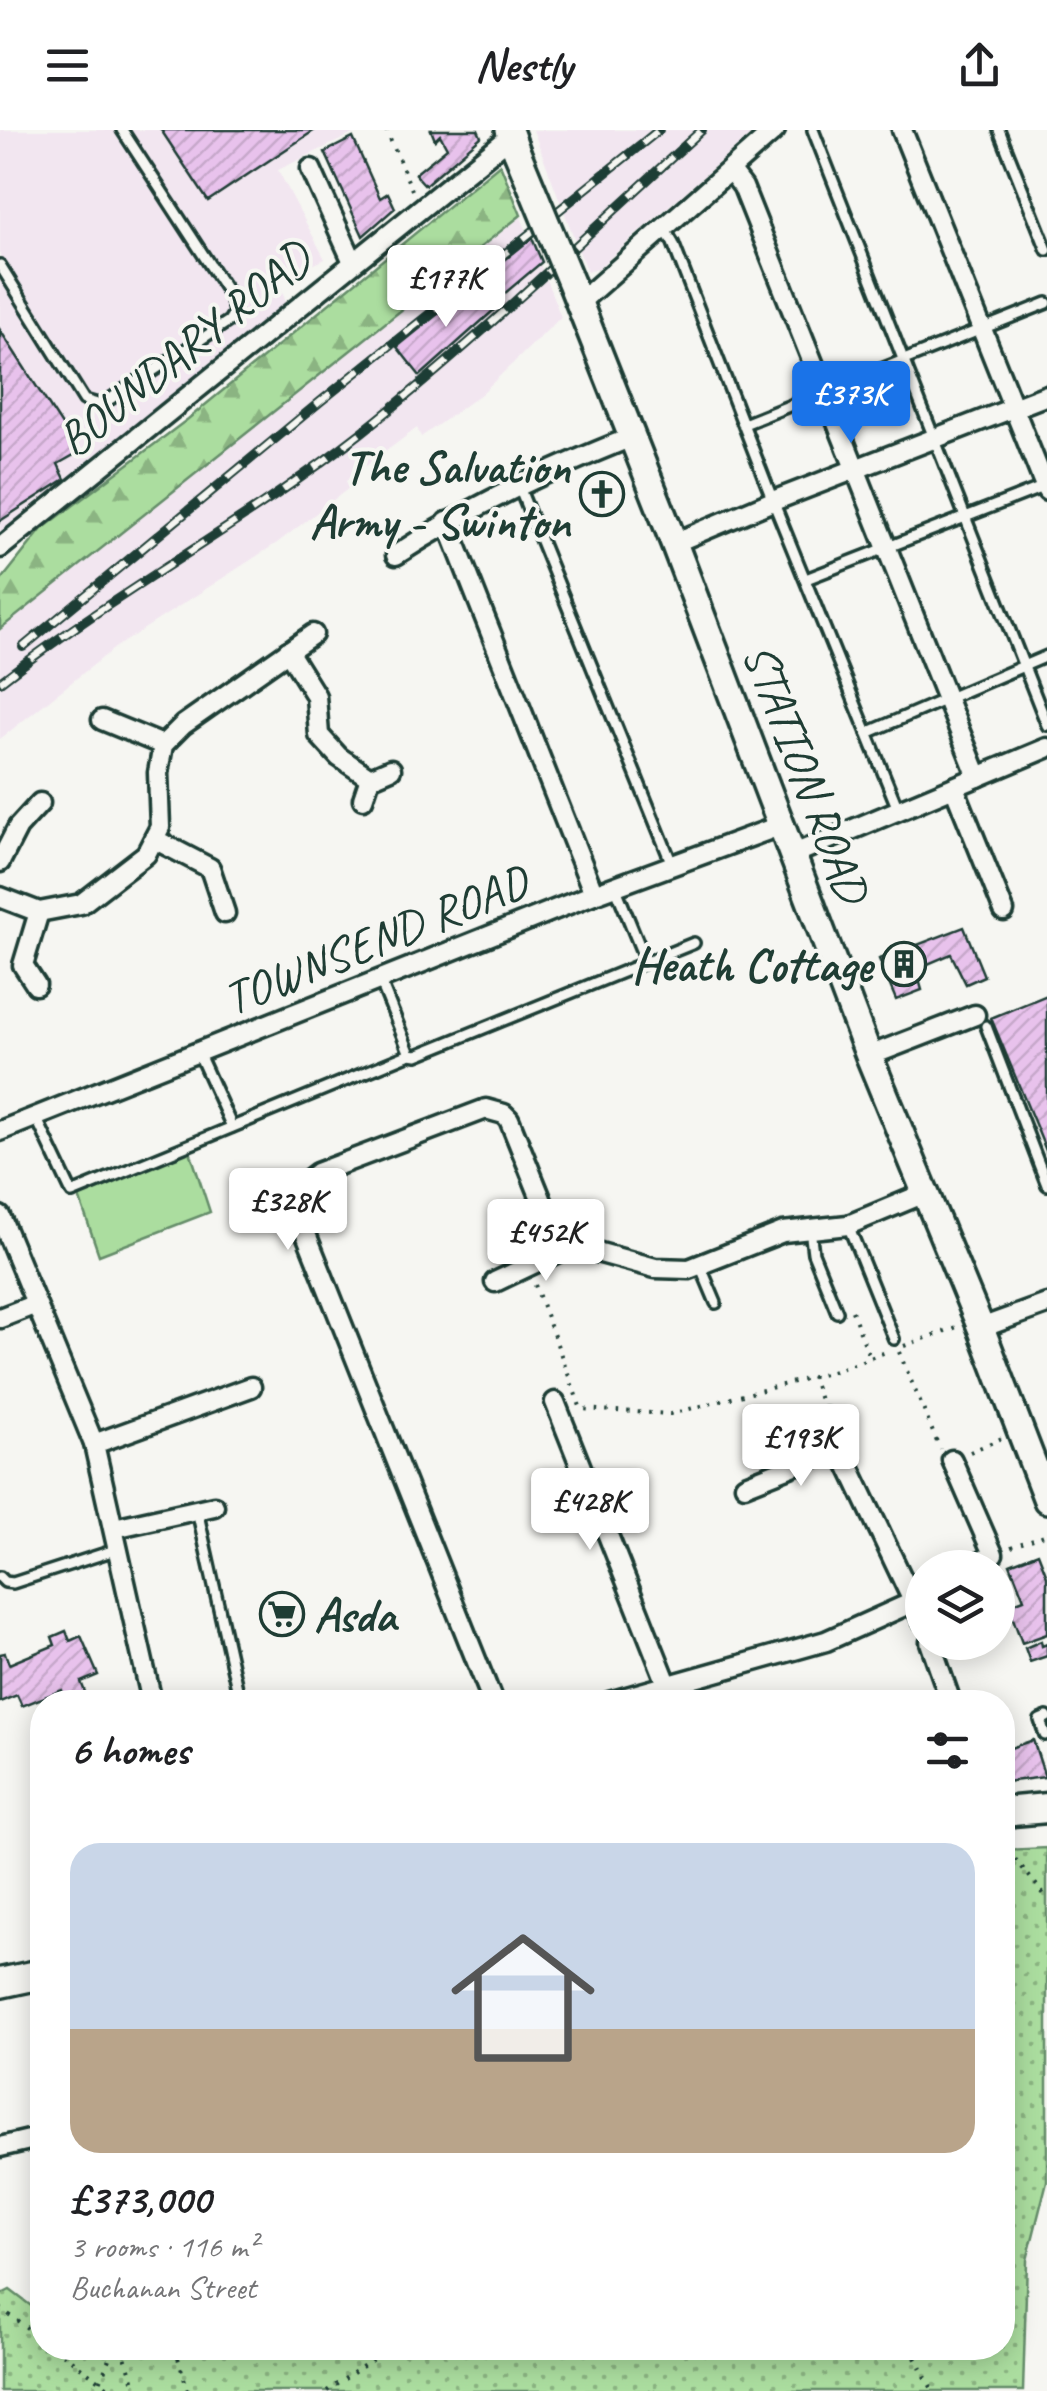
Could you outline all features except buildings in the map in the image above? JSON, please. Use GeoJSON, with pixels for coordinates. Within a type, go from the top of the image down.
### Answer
{"type":"FeatureCollection","features":[{"type":"Feature","properties":{"kind":"main road","name":"STATION ROAD"},"geometry":{"type":"LineString","coordinates":[[512,139],[674,543],[869,1056],[1047,1500]]}},
{"type":"Feature","properties":{"kind":"main road"},"geometry":{"type":"LineString","coordinates":[[1015,1811],[1047,1808]]}},
{"type":"Feature","properties":{"kind":"main road"},"geometry":{"type":"LineString","coordinates":[[0,1983],[30,1977]]}},
{"type":"Feature","properties":{"kind":"street"},"geometry":{"type":"LineString","coordinates":[[576,293],[663,227],[775,130]]}},
{"type":"Feature","properties":{"kind":"street"},"geometry":{"type":"LineString","coordinates":[[902,130],[1046,488]]}},
{"type":"Feature","properties":{"kind":"street","name":"BOUNDARY ROAD"},"geometry":{"type":"LineString","coordinates":[[0,548],[352,262],[512,139]]}},
{"type":"Feature","properties":{"kind":"street"},"geometry":{"type":"LineString","coordinates":[[311,169],[352,262]]}},
{"type":"Feature","properties":{"kind":"street"},"geometry":{"type":"LineString","coordinates":[[730,170],[743,187],[978,777]]}},
{"type":"Feature","properties":{"kind":"street"},"geometry":{"type":"LineString","coordinates":[[674,543],[1047,396]]}},
{"type":"Feature","properties":{"kind":"street"},"geometry":{"type":"LineString","coordinates":[[396,556],[446,522],[518,485],[632,436]]}},
{"type":"Feature","properties":{"kind":"street"},"geometry":{"type":"LineString","coordinates":[[446,522],[594,894]]}},
{"type":"Feature","properties":{"kind":"street"},"geometry":{"type":"LineString","coordinates":[[0,898],[38,912],[81,904],[146,854],[160,827],[158,774],[163,744],[183,725],[313,634]]}},
{"type":"Feature","properties":{"kind":"street"},"geometry":{"type":"LineString","coordinates":[[288,651],[316,696],[320,735],[339,757],[370,778]]}},
{"type":"Feature","properties":{"kind":"street"},"geometry":{"type":"LineString","coordinates":[[102,720],[163,744]]}},
{"type":"Feature","properties":{"kind":"street"},"geometry":{"type":"LineString","coordinates":[[794,854],[1047,748]]}},
{"type":"Feature","properties":{"kind":"street"},"geometry":{"type":"LineString","coordinates":[[363,799],[370,778],[391,769]]}},
{"type":"Feature","properties":{"kind":"street"},"geometry":{"type":"LineString","coordinates":[[954,786],[1004,911]]}},
{"type":"Feature","properties":{"kind":"street"},"geometry":{"type":"LineString","coordinates":[[0,862],[18,827],[40,803]]}},
{"type":"Feature","properties":{"kind":"street","name":"TOWNSEND ROAD"},"geometry":{"type":"LineString","coordinates":[[0,1131],[594,894],[782,826]]}},
{"type":"Feature","properties":{"kind":"street"},"geometry":{"type":"LineString","coordinates":[[154,840],[210,868],[225,913]]}},
{"type":"Feature","properties":{"kind":"street"},"geometry":{"type":"LineString","coordinates":[[36,985],[22,965],[38,912]]}},
{"type":"Feature","properties":{"kind":"street"},"geometry":{"type":"LineString","coordinates":[[869,1056],[980,1020]]}},
{"type":"Feature","properties":{"kind":"street"},"geometry":{"type":"LineString","coordinates":[[488,1690],[298,1214],[300,1188],[318,1173],[486,1109],[508,1118],[552,1226],[564,1243],[655,1268],[675,1270],[700,1265],[783,1232],[848,1225],[926,1193]]}},
{"type":"Feature","properties":{"kind":"street"},"geometry":{"type":"LineString","coordinates":[[0,1216],[94,1444],[149,1690]]}},
{"type":"Feature","properties":{"kind":"street"},"geometry":{"type":"LineString","coordinates":[[495,1282],[556,1253],[564,1243]]}},
{"type":"Feature","properties":{"kind":"street"},"geometry":{"type":"LineString","coordinates":[[0,1318],[36,1304]]}},
{"type":"Feature","properties":{"kind":"street"},"geometry":{"type":"LineString","coordinates":[[981,1328],[1047,1304]]}},
{"type":"Feature","properties":{"kind":"street"},"geometry":{"type":"LineString","coordinates":[[94,1444],[251,1387]]}},
{"type":"Feature","properties":{"kind":"street"},"geometry":{"type":"LineString","coordinates":[[554,1402],[668,1686]]}},
{"type":"Feature","properties":{"kind":"street"},"geometry":{"type":"LineString","coordinates":[[826,1418],[905,1578]]}},
{"type":"Feature","properties":{"kind":"street"},"geometry":{"type":"LineString","coordinates":[[745,1486],[838,1448]]}},
{"type":"Feature","properties":{"kind":"street"},"geometry":{"type":"LineString","coordinates":[[952,1460],[990,1550]]}},
{"type":"Feature","properties":{"kind":"street"},"geometry":{"type":"LineString","coordinates":[[114,1528],[206,1508]]}},
{"type":"Feature","properties":{"kind":"street"},"geometry":{"type":"LineString","coordinates":[[653,1690],[826,1641],[905,1612]]}},
{"type":"Feature","properties":{"kind":"street"},"geometry":{"type":"LineString","coordinates":[[936,1660],[947,1690]]}},
{"type":"Feature","properties":{"kind":"street"},"geometry":{"type":"LineString","coordinates":[[0,2147],[30,2139]]}},
{"type":"Feature","properties":{"kind":"lane"},"geometry":{"type":"LineString","coordinates":[[0,265],[84,400],[101,406],[229,321],[234,313],[232,299],[122,130]]}},
{"type":"Feature","properties":{"kind":"lane"},"geometry":{"type":"LineString","coordinates":[[813,130],[1047,725]]}},
{"type":"Feature","properties":{"kind":"lane"},"geometry":{"type":"LineString","coordinates":[[999,130],[1047,250]]}},
{"type":"Feature","properties":{"kind":"lane"},"geometry":{"type":"LineString","coordinates":[[663,227],[673,242],[898,810]]}},
{"type":"Feature","properties":{"kind":"lane"},"geometry":{"type":"LineString","coordinates":[[744,424],[1047,304]]}},
{"type":"Feature","properties":{"kind":"lane"},"geometry":{"type":"LineString","coordinates":[[518,485],[672,864]]}},
{"type":"Feature","properties":{"kind":"lane"},"geometry":{"type":"LineString","coordinates":[[806,579],[1046,488]]}},
{"type":"Feature","properties":{"kind":"lane"},"geometry":{"type":"LineString","coordinates":[[867,732],[1047,656]]}},
{"type":"Feature","properties":{"kind":"lane"},"geometry":{"type":"LineString","coordinates":[[615,886],[646,962]]}},
{"type":"Feature","properties":{"kind":"lane"},"geometry":{"type":"LineString","coordinates":[[36,1117],[72,1193],[694,942]]}},
{"type":"Feature","properties":{"kind":"lane"},"geometry":{"type":"LineString","coordinates":[[380,980],[410,1054]]}},
{"type":"Feature","properties":{"kind":"lane"},"geometry":{"type":"LineString","coordinates":[[980,1020],[1047,1185]]}},
{"type":"Feature","properties":{"kind":"lane"},"geometry":{"type":"LineString","coordinates":[[198,1052],[232,1127]]}},
{"type":"Feature","properties":{"kind":"lane"},"geometry":{"type":"LineString","coordinates":[[848,1225],[896,1344]]}},
{"type":"Feature","properties":{"kind":"lane"},"geometry":{"type":"LineString","coordinates":[[810,1229],[813,1254],[836,1312]]}},
{"type":"Feature","properties":{"kind":"lane"},"geometry":{"type":"LineString","coordinates":[[700,1265],[716,1303]]}},
{"type":"Feature","properties":{"kind":"lane"},"geometry":{"type":"LineString","coordinates":[[206,1508],[238,1690]]}},
{"type":"Feature","properties":{"kind":"lane"},"geometry":{"type":"LineString","coordinates":[[0,1577],[13,1582],[118,1548]]}},
{"type":"Feature","properties":{"kind":"lane"},"geometry":{"type":"LineString","coordinates":[[1045,1734],[1040,1720],[1047,1717]]}},
{"type":"Feature","properties":{"kind":"path"},"geometry":{"type":"LineString","coordinates":[[386,130],[420,208]]}},
{"type":"Feature","properties":{"kind":"path"},"geometry":{"type":"LineString","coordinates":[[528,1267],[581,1408],[670,1414],[812,1376],[896,1344],[943,1332]]}},
{"type":"Feature","properties":{"kind":"path"},"geometry":{"type":"LineString","coordinates":[[896,1344],[944,1460],[1020,1430]]}},
{"type":"Feature","properties":{"kind":"path"},"geometry":{"type":"LineString","coordinates":[[812,1376],[826,1418]]}},
{"type":"Feature","properties":{"kind":"path"},"geometry":{"type":"LineString","coordinates":[[1003,1550],[1047,1534]]}},
{"type":"Feature","properties":{"kind":"path"},"geometry":{"type":"LineString","coordinates":[[1015,1859],[1047,1898]]}},
{"type":"Feature","properties":{"kind":"path"},"geometry":{"type":"LineString","coordinates":[[0,2308],[30,2330]]}},
{"type":"Feature","properties":{"kind":"path"},"geometry":{"type":"LineString","coordinates":[[71,2360],[114,2391]]}},
{"type":"Feature","properties":{"kind":"path"},"geometry":{"type":"LineString","coordinates":[[97,2391],[109,2360]]}},
{"type":"Feature","properties":{"kind":"path"},"geometry":{"type":"LineString","coordinates":[[126,2360],[137,2391]]}},
{"type":"Feature","properties":{"kind":"path"},"geometry":{"type":"LineString","coordinates":[[179,2360],[188,2391]]}},
{"type":"Feature","properties":{"kind":"path"},"geometry":{"type":"LineString","coordinates":[[326,2391],[371,2360]]}},
{"type":"Feature","properties":{"kind":"path"},"geometry":{"type":"LineString","coordinates":[[917,2360],[934,2391]]}},
{"type":"Feature","properties":{"kind":"shaded area"},"geometry":{"type":"Polygon","coordinates":[[[0,130],[361,130],[278,170],[325,259],[279,281],[286,303],[0,540],[0,130]]]}},
{"type":"Feature","properties":{"kind":"shaded area"},"geometry":{"type":"Polygon","coordinates":[[[533,130],[756,130],[597,269],[587,272],[533,130]]]}},
{"type":"Feature","properties":{"kind":"shaded area"},"geometry":{"type":"Polygon","coordinates":[[[500,164],[561,317],[481,394],[421,437],[417,428],[346,481],[349,488],[277,543],[116,647],[0,739],[0,582],[42,529],[188,419],[500,164]]]}},
{"type":"Feature","properties":{"kind":"green space"},"geometry":{"type":"Polygon","coordinates":[[[500,164],[521,215],[0,629],[0,582],[42,529],[188,419],[500,164]]]}},
{"type":"Feature","properties":{"kind":"green space"},"geometry":{"type":"Polygon","coordinates":[[[189,1148],[210,1212],[99,1255],[76,1188],[189,1148]]]}},
{"type":"Feature","properties":{"kind":"green space"},"geometry":{"type":"Polygon","coordinates":[[[1047,1848],[1047,2181],[1027,2260],[1023,2391],[0,2391],[0,2295],[10,2290],[30,2305],[30,2360],[1015,2360],[1015,1849],[1047,1848]]]}},
{"type":"Feature","properties":{"kind":"railway"},"geometry":{"type":"LineString","coordinates":[[23,647],[659,130]]}},
{"type":"Feature","properties":{"kind":"railway"},"geometry":{"type":"LineString","coordinates":[[0,682],[362,432],[492,322],[702,130]]}},
{"type":"Feature","properties":{"kind":"place","name":"The Salvation Army - Swinton"},"geometry":{"type":"Point","coordinates":[602,494]}},
{"type":"Feature","properties":{"kind":"place","name":"Heath Cottage"},"geometry":{"type":"Point","coordinates":[904,964]}},
{"type":"Feature","properties":{"kind":"place","name":"Asda"},"geometry":{"type":"Point","coordinates":[282,1614]}}]}
